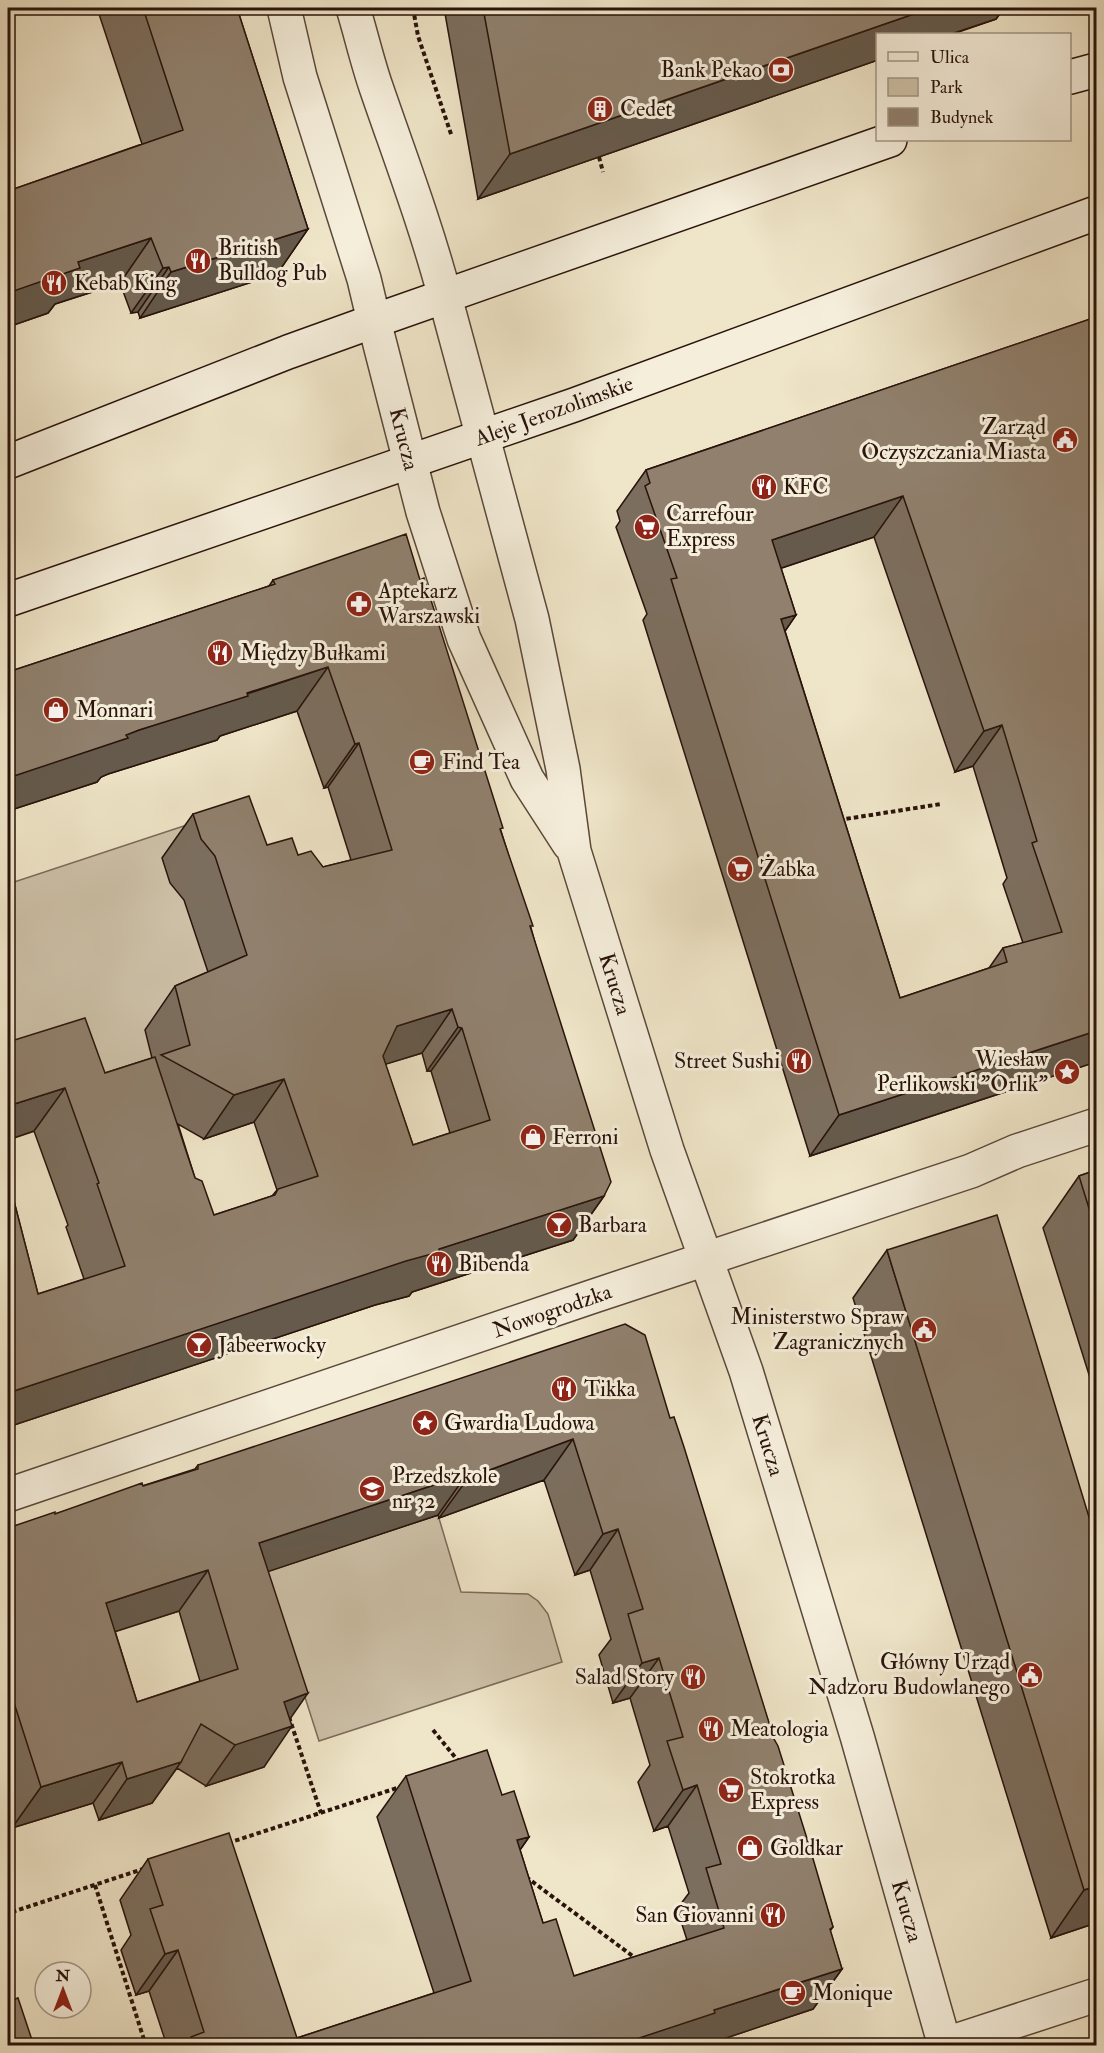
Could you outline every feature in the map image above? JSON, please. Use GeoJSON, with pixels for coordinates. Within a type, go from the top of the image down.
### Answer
{"type":"FeatureCollection","features":[{"type":"Feature","properties":{"kind":"street","name":"Krucza"},"geometry":{"type":"LineString","coordinates":[[284,8],[300,77],[364,279],[423,512],[464,639],[527,779],[573,851]]}},
{"type":"Feature","properties":{"kind":"street","name":"Krucza"},"geometry":{"type":"LineString","coordinates":[[354,8],[375,85],[434,255],[532,619],[563,769],[573,851],[667,1150],[746,1371],[853,1725],[943,2045]]}},
{"type":"Feature","properties":{"kind":"street"},"geometry":{"type":"LineString","coordinates":[[1071,77],[1096,70]]}},
{"type":"Feature","properties":{"kind":"street"},"geometry":{"type":"LineString","coordinates":[[8,462],[288,352],[887,141]]}},
{"type":"Feature","properties":{"kind":"street","name":"Aleje Jerozolimskie"},"geometry":{"type":"LineString","coordinates":[[8,600],[410,462],[1096,213]]}},
{"type":"Feature","properties":{"kind":"street","name":"Nowogrodzka"},"geometry":{"type":"LineString","coordinates":[[8,1496],[960,1175],[1017,1151],[1096,1125]]}},
{"type":"Feature","properties":{"kind":"street"},"geometry":{"type":"LineString","coordinates":[[943,2045],[1096,1995]]}},
{"type":"Feature","properties":{"kind":"path"},"geometry":{"type":"LineString","coordinates":[[413,8],[418,36],[452,137]]}},
{"type":"Feature","properties":{"kind":"path"},"geometry":{"type":"LineString","coordinates":[[599,158],[603,172]]}},
{"type":"Feature","properties":{"kind":"path"},"geometry":{"type":"LineString","coordinates":[[836,820],[941,804]]}},
{"type":"Feature","properties":{"kind":"path"},"geometry":{"type":"LineString","coordinates":[[288,1712],[321,1813]]}},
{"type":"Feature","properties":{"kind":"path"},"geometry":{"type":"LineString","coordinates":[[434,1730],[464,1767]]}},
{"type":"Feature","properties":{"kind":"path"},"geometry":{"type":"LineString","coordinates":[[219,1845],[409,1785]]}},
{"type":"Feature","properties":{"kind":"path"},"geometry":{"type":"LineString","coordinates":[[12,1912],[152,1867]]}},
{"type":"Feature","properties":{"kind":"path"},"geometry":{"type":"LineString","coordinates":[[518,1870],[646,1966]]}},
{"type":"Feature","properties":{"kind":"path"},"geometry":{"type":"LineString","coordinates":[[95,1885],[146,2046]]}},
{"type":"Feature","properties":{"kind":"green space"},"geometry":{"type":"Polygon","coordinates":[[[211,817],[289,1047],[8,1140],[8,884],[211,817]]]}},
{"type":"Feature","properties":{"kind":"green space"},"geometry":{"type":"Polygon","coordinates":[[[438,1515],[461,1592],[528,1594],[538,1601],[548,1614],[562,1662],[319,1741],[271,1591],[257,1575],[438,1515]]]}},
{"type":"Feature","properties":{"kind":"building"},"geometry":{"type":"Polygon","coordinates":[[[143,8],[237,8],[308,229],[171,272],[169,267],[163,268],[151,238],[78,262],[80,268],[8,293],[8,191],[183,130],[143,8]]]}},
{"type":"Feature","properties":{"kind":"building","name":"Cedet"},"geometry":{"type":"Polygon","coordinates":[[[483,8],[931,8],[510,154],[483,8]]]}},
{"type":"Feature","properties":{"kind":"building"},"geometry":{"type":"Polygon","coordinates":[[[1096,317],[1096,1031],[839,1115],[671,579],[677,578],[645,486],[650,483],[646,470],[1096,317]],[[903,496],[772,540],[796,615],[781,619],[900,998],[1007,962],[1003,948],[1062,932],[1032,843],[1037,841],[1002,725],[984,731],[903,496]]]}},
{"type":"Feature","properties":{"kind":"building"},"geometry":{"type":"Polygon","coordinates":[[[406,534],[420,580],[424,578],[611,1182],[604,1196],[8,1393],[8,1178],[38,1294],[125,1266],[97,1184],[99,1183],[65,1088],[8,1106],[8,1042],[85,1018],[105,1073],[155,1057],[195,1178],[202,1181],[214,1215],[275,1195],[278,1189],[318,1176],[284,1079],[234,1095],[161,1055],[190,1045],[175,986],[247,955],[215,856],[201,839],[193,814],[249,796],[267,845],[292,838],[298,855],[311,851],[323,867],[392,850],[359,743],[355,744],[328,667],[247,693],[248,696],[139,730],[126,735],[128,738],[8,778],[8,672],[275,584],[273,580],[406,534]],[[452,1009],[397,1026],[383,1056],[413,1145],[490,1120],[462,1028],[458,1027],[452,1009]]]}},
{"type":"Feature","properties":{"kind":"building"},"geometry":{"type":"Polygon","coordinates":[[[1096,1170],[1096,1231],[1079,1176],[1096,1170]]]}},
{"type":"Feature","properties":{"kind":"building"},"geometry":{"type":"Polygon","coordinates":[[[997,1215],[1096,1540],[1096,1886],[1084,1890],[887,1250],[997,1215]]]}},
{"type":"Feature","properties":{"kind":"building"},"geometry":{"type":"Polygon","coordinates":[[[625,1324],[645,1335],[670,1418],[674,1417],[684,1447],[809,1845],[833,1927],[830,1929],[842,1969],[714,2010],[715,2013],[615,2046],[194,2046],[191,2037],[204,2032],[178,1950],[165,1954],[150,1909],[163,1905],[148,1859],[229,1833],[297,2038],[471,1981],[406,1776],[487,1750],[502,1795],[514,1791],[529,1837],[517,1840],[543,1923],[556,1919],[574,1976],[724,1928],[706,1868],[721,1864],[697,1785],[683,1790],[667,1741],[683,1737],[659,1658],[642,1663],[628,1614],[643,1609],[618,1529],[603,1534],[573,1439],[468,1478],[467,1474],[259,1543],[308,1693],[284,1702],[292,1726],[235,1745],[201,1724],[181,1762],[127,1779],[122,1762],[41,1787],[8,1684],[8,1528],[142,1483],[143,1486],[198,1469],[198,1465],[625,1324]],[[208,1570],[106,1603],[137,1702],[238,1669],[208,1570]]]}},
{"type":"Feature","properties":{"kind":"building"},"geometry":{"type":"Polygon","coordinates":[[[18,1998],[34,2046],[8,2046],[8,2001],[18,1998]]]}},
{"type":"Feature","properties":{"kind":"place","name":"Bank Pekao"},"geometry":{"type":"Point","coordinates":[781,70]}},
{"type":"Feature","properties":{"kind":"place","name":"Cedet"},"geometry":{"type":"Point","coordinates":[600,109]}},
{"type":"Feature","properties":{"kind":"place","name":"British Bulldog Pub"},"geometry":{"type":"Point","coordinates":[198,261]}},
{"type":"Feature","properties":{"kind":"place","name":"Kebab King"},"geometry":{"type":"Point","coordinates":[54,283]}},
{"type":"Feature","properties":{"kind":"place","name":"Zarząd Oczyszczania Miasta"},"geometry":{"type":"Point","coordinates":[1065,440]}},
{"type":"Feature","properties":{"kind":"place","name":"KFC"},"geometry":{"type":"Point","coordinates":[764,487]}},
{"type":"Feature","properties":{"kind":"place","name":"Carrefour Express"},"geometry":{"type":"Point","coordinates":[647,527]}},
{"type":"Feature","properties":{"kind":"place","name":"Aptekarz Warszawski"},"geometry":{"type":"Point","coordinates":[359,604]}},
{"type":"Feature","properties":{"kind":"place","name":"Między Bułkami"},"geometry":{"type":"Point","coordinates":[220,653]}},
{"type":"Feature","properties":{"kind":"place","name":"Monnari"},"geometry":{"type":"Point","coordinates":[56,710]}},
{"type":"Feature","properties":{"kind":"place","name":"Find Tea"},"geometry":{"type":"Point","coordinates":[422,762]}},
{"type":"Feature","properties":{"kind":"place","name":"Żabka"},"geometry":{"type":"Point","coordinates":[740,869]}},
{"type":"Feature","properties":{"kind":"place","name":"Street Sushi"},"geometry":{"type":"Point","coordinates":[799,1061]}},
{"type":"Feature","properties":{"kind":"place","name":"Wiesław Perlikowski \"Orlik\""},"geometry":{"type":"Point","coordinates":[1067,1072]}},
{"type":"Feature","properties":{"kind":"place","name":"Ferroni"},"geometry":{"type":"Point","coordinates":[533,1137]}},
{"type":"Feature","properties":{"kind":"place","name":"Barbara"},"geometry":{"type":"Point","coordinates":[559,1225]}},
{"type":"Feature","properties":{"kind":"place","name":"Bibenda"},"geometry":{"type":"Point","coordinates":[439,1264]}},
{"type":"Feature","properties":{"kind":"place","name":"Ministerstwo Spraw Zagranicznych"},"geometry":{"type":"Point","coordinates":[924,1330]}},
{"type":"Feature","properties":{"kind":"place","name":"Jabeerwocky"},"geometry":{"type":"Point","coordinates":[199,1345]}},
{"type":"Feature","properties":{"kind":"place","name":"Tikka"},"geometry":{"type":"Point","coordinates":[564,1389]}},
{"type":"Feature","properties":{"kind":"place","name":"Gwardia Ludowa"},"geometry":{"type":"Point","coordinates":[425,1423]}},
{"type":"Feature","properties":{"kind":"place","name":"Przedszkole nr 32"},"geometry":{"type":"Point","coordinates":[372,1489]}},
{"type":"Feature","properties":{"kind":"place","name":"Główny Urząd Nadzoru Budowlanego"},"geometry":{"type":"Point","coordinates":[1030,1675]}},
{"type":"Feature","properties":{"kind":"place","name":"Salad Story"},"geometry":{"type":"Point","coordinates":[693,1677]}},
{"type":"Feature","properties":{"kind":"place","name":"Meatologia"},"geometry":{"type":"Point","coordinates":[711,1729]}},
{"type":"Feature","properties":{"kind":"place","name":"Stokrotka Express"},"geometry":{"type":"Point","coordinates":[731,1790]}},
{"type":"Feature","properties":{"kind":"place","name":"Goldkar"},"geometry":{"type":"Point","coordinates":[750,1848]}},
{"type":"Feature","properties":{"kind":"place","name":"San Giovanni"},"geometry":{"type":"Point","coordinates":[773,1915]}},
{"type":"Feature","properties":{"kind":"place","name":"Monique"},"geometry":{"type":"Point","coordinates":[793,1993]}}]}
